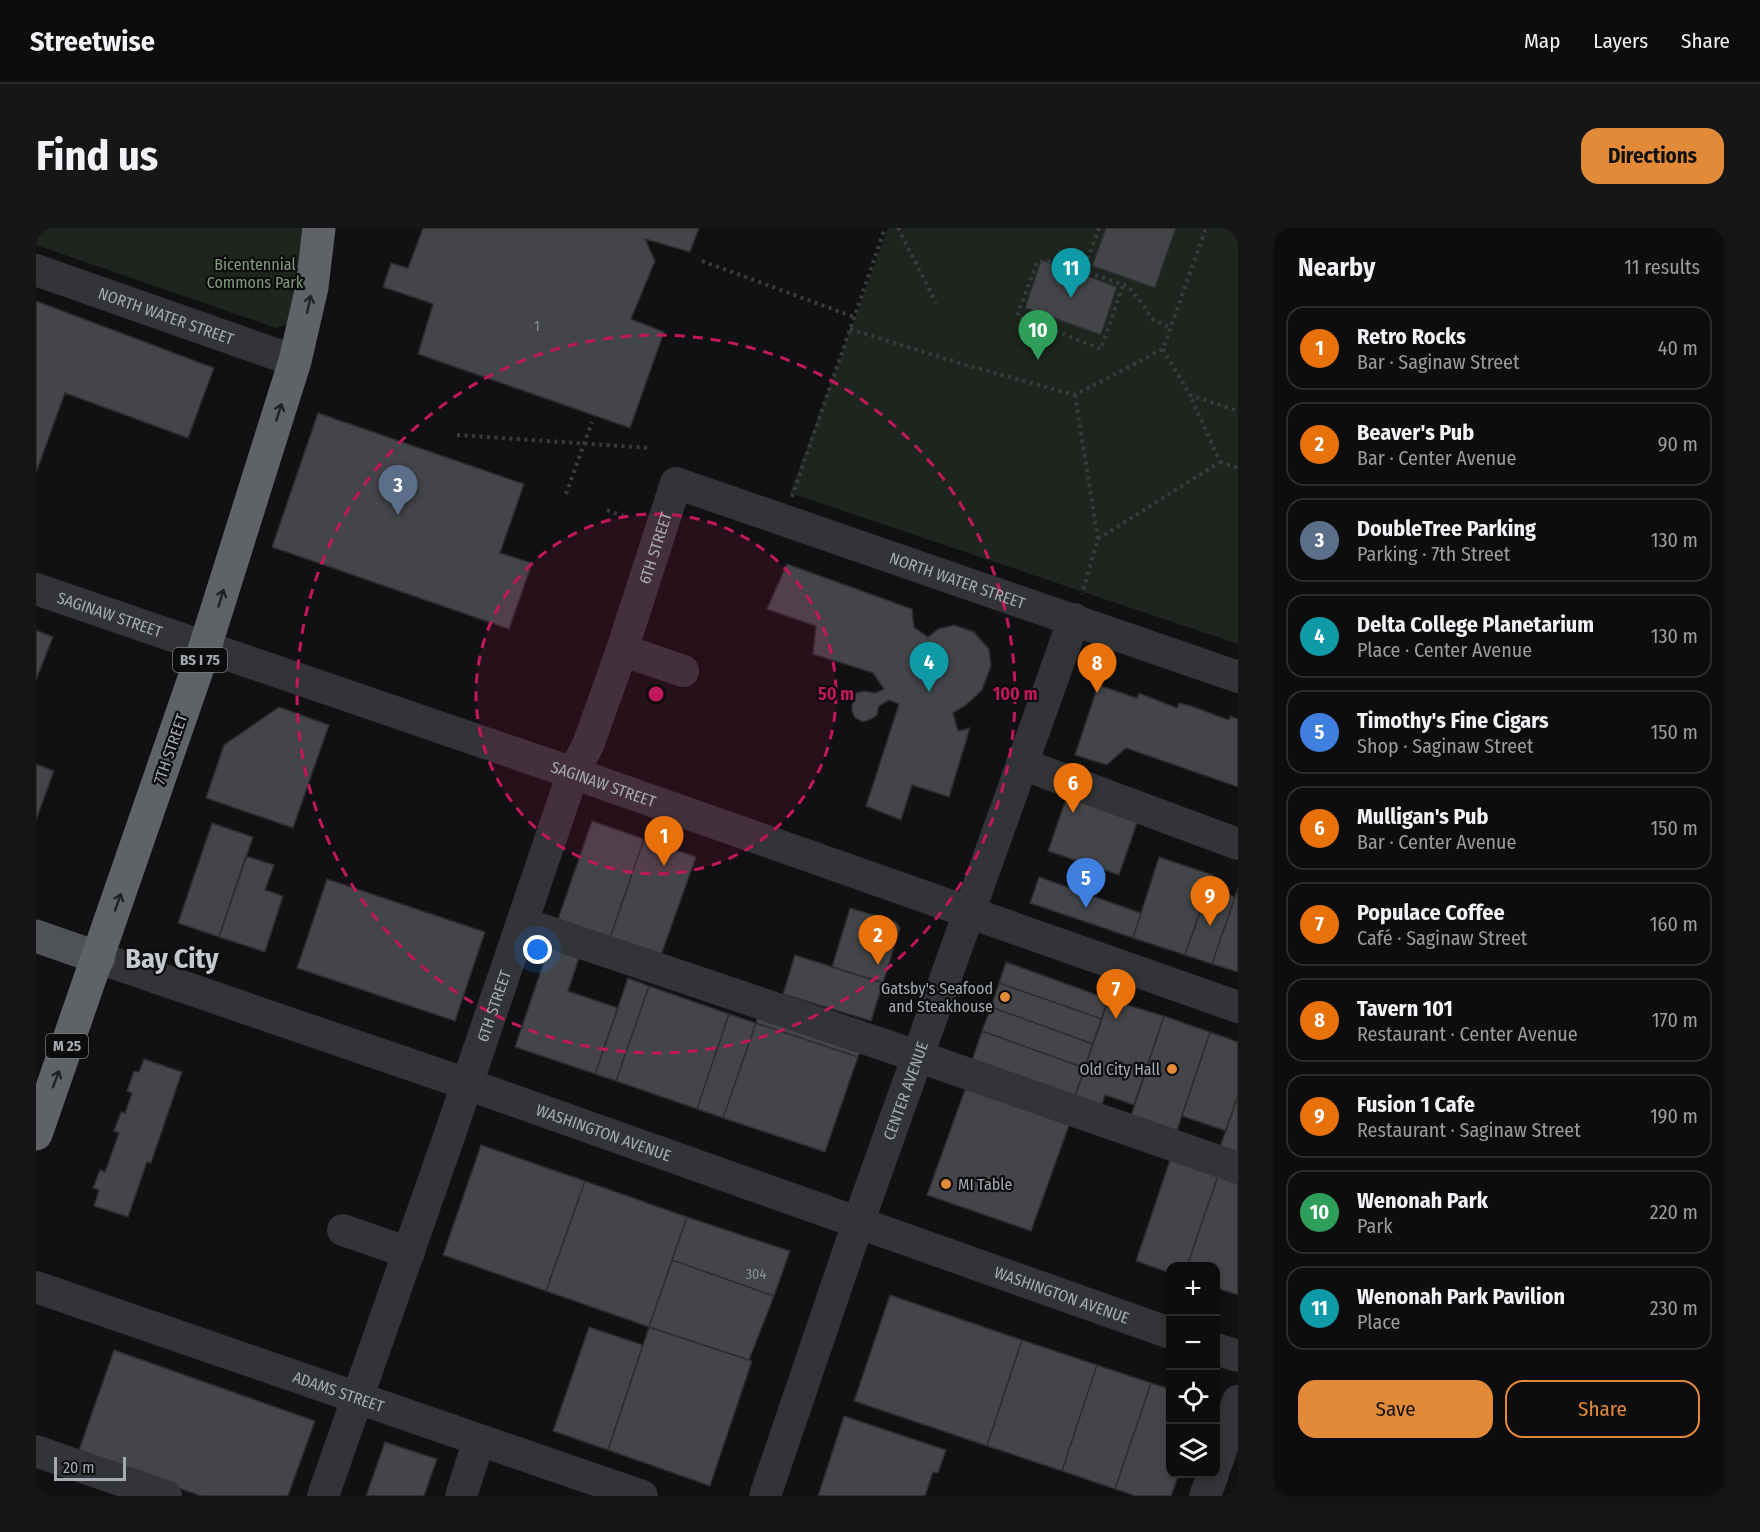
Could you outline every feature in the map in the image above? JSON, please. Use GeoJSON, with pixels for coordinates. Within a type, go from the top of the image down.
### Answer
{"type":"FeatureCollection","features":[{"type":"Feature","properties":{"kind":"highway","name":"BS I 75"},"geometry":{"type":"LineString","coordinates":[[295,361],[312,287],[319,228]]}},
{"type":"Feature","properties":{"kind":"highway","name":"7TH STREET"},"geometry":{"type":"LineString","coordinates":[[36,1134],[99,958],[205,647],[295,361]]}},
{"type":"Feature","properties":{"kind":"main road","name":"WASHINGTON AVENUE"},"geometry":{"type":"LineString","coordinates":[[36,936],[99,958]]}},
{"type":"Feature","properties":{"kind":"street","name":"NORTH WATER STREET"},"geometry":{"type":"LineString","coordinates":[[36,270],[295,361]]}},
{"type":"Feature","properties":{"kind":"street","name":"NORTH WATER STREET"},"geometry":{"type":"LineString","coordinates":[[676,483],[1238,677]]}},
{"type":"Feature","properties":{"kind":"street","name":"6TH STREET"},"geometry":{"type":"LineString","coordinates":[[323,1496],[409,1253],[573,773],[588,745],[622,650],[676,483]]}},
{"type":"Feature","properties":{"kind":"street","name":"SAGINAW STREET"},"geometry":{"type":"LineString","coordinates":[[36,589],[573,773],[1238,1007]]}},
{"type":"Feature","properties":{"kind":"street","name":"CENTER AVENUE"},"geometry":{"type":"LineString","coordinates":[[765,1496],[858,1223],[1074,619]]}},
{"type":"Feature","properties":{"kind":"street"},"geometry":{"type":"LineString","coordinates":[[622,650],[683,671]]}},
{"type":"Feature","properties":{"kind":"street"},"geometry":{"type":"LineString","coordinates":[[1022,764],[1238,844]]}},
{"type":"Feature","properties":{"kind":"street"},"geometry":{"type":"LineString","coordinates":[[522,923],[917,1056],[1238,1168]]}},
{"type":"Feature","properties":{"kind":"street","name":"WASHINGTON AVENUE"},"geometry":{"type":"LineString","coordinates":[[99,958],[467,1084],[1166,1332]]}},
{"type":"Feature","properties":{"kind":"street"},"geometry":{"type":"LineString","coordinates":[[344,1230],[409,1253]]}},
{"type":"Feature","properties":{"kind":"street","name":"ADAMS STREET"},"geometry":{"type":"LineString","coordinates":[[36,1287],[642,1496]]}},
{"type":"Feature","properties":{"kind":"street"},"geometry":{"type":"LineString","coordinates":[[1220,1351],[1238,1356]]}},
{"type":"Feature","properties":{"kind":"street"},"geometry":{"type":"LineString","coordinates":[[1220,1451],[1238,1401]]}},
{"type":"Feature","properties":{"kind":"street"},"geometry":{"type":"LineString","coordinates":[[460,1496],[479,1440]]}},
{"type":"Feature","properties":{"kind":"street"},"geometry":{"type":"LineString","coordinates":[[36,1451],[166,1496]]}},
{"type":"Feature","properties":{"kind":"street"},"geometry":{"type":"LineString","coordinates":[[1205,1496],[1211,1478]]}},
{"type":"Feature","properties":{"kind":"path"},"geometry":{"type":"LineString","coordinates":[[784,520],[885,228]]}},
{"type":"Feature","properties":{"kind":"path"},"geometry":{"type":"LineString","coordinates":[[898,228],[936,303]]}},
{"type":"Feature","properties":{"kind":"path"},"geometry":{"type":"LineString","coordinates":[[1099,228],[1088,258],[1090,273],[1129,287],[1152,320],[1171,328]]}},
{"type":"Feature","properties":{"kind":"path"},"geometry":{"type":"LineString","coordinates":[[850,329],[962,364],[1075,395],[1163,349],[1206,228]]}},
{"type":"Feature","properties":{"kind":"path"},"geometry":{"type":"LineString","coordinates":[[1088,258],[1036,262],[1017,316],[1101,349],[1123,285]]}},
{"type":"Feature","properties":{"kind":"path"},"geometry":{"type":"LineString","coordinates":[[702,261],[854,316]]}},
{"type":"Feature","properties":{"kind":"path"},"geometry":{"type":"LineString","coordinates":[[1163,349],[1190,395],[1220,462],[1238,468]]}},
{"type":"Feature","properties":{"kind":"path"},"geometry":{"type":"LineString","coordinates":[[1074,619],[1098,539],[1075,395]]}},
{"type":"Feature","properties":{"kind":"path"},"geometry":{"type":"LineString","coordinates":[[1190,395],[1238,411]]}},
{"type":"Feature","properties":{"kind":"path"},"geometry":{"type":"LineString","coordinates":[[566,494],[592,422]]}},
{"type":"Feature","properties":{"kind":"path"},"geometry":{"type":"LineString","coordinates":[[456,435],[652,448]]}},
{"type":"Feature","properties":{"kind":"path"},"geometry":{"type":"LineString","coordinates":[[1098,539],[1220,462]]}},
{"type":"Feature","properties":{"kind":"path"},"geometry":{"type":"LineString","coordinates":[[607,510],[626,517]]}},
{"type":"Feature","properties":{"kind":"green space","name":"Bicentennial Commons Park"},"geometry":{"type":"Polygon","coordinates":[[[36,228],[302,228],[302,287],[298,320],[276,328],[36,245],[36,228]]]}},
{"type":"Feature","properties":{"kind":"green space"},"geometry":{"type":"Polygon","coordinates":[[[888,228],[1238,228],[1238,644],[790,493],[888,228]]]}},
{"type":"Feature","properties":{"kind":"building"},"geometry":{"type":"Polygon","coordinates":[[[423,228],[699,228],[690,252],[645,239],[655,261],[631,319],[664,332],[630,428],[418,354],[433,304],[383,287],[391,263],[408,268],[423,228]]]}},
{"type":"Feature","properties":{"kind":"building"},"geometry":{"type":"Polygon","coordinates":[[[1106,228],[1176,228],[1155,288],[1092,266],[1106,228]]]}},
{"type":"Feature","properties":{"kind":"building"},"geometry":{"type":"Polygon","coordinates":[[[1065,257],[1069,259],[1068,261],[1082,265],[1088,276],[1117,287],[1101,335],[1025,308],[1041,260],[1053,264],[1065,257]]]}},
{"type":"Feature","properties":{"kind":"building"},"geometry":{"type":"Polygon","coordinates":[[[36,301],[214,368],[188,438],[65,393],[36,473],[36,301]]]}},
{"type":"Feature","properties":{"kind":"building"},"geometry":{"type":"Polygon","coordinates":[[[318,413],[524,484],[500,553],[532,563],[509,629],[272,547],[318,413]]]}},
{"type":"Feature","properties":{"kind":"building"},"geometry":{"type":"Polygon","coordinates":[[[787,564],[912,609],[914,627],[928,637],[938,629],[954,625],[974,632],[989,649],[991,666],[982,690],[966,705],[953,713],[958,731],[970,728],[949,797],[912,785],[901,820],[866,806],[899,704],[889,700],[879,706],[877,715],[871,719],[863,722],[855,718],[852,705],[856,693],[865,691],[875,693],[884,689],[873,673],[813,654],[816,626],[767,609],[787,564]]]}},
{"type":"Feature","properties":{"kind":"building"},"geometry":{"type":"Polygon","coordinates":[[[36,630],[53,637],[36,680],[36,630]]]}},
{"type":"Feature","properties":{"kind":"building"},"geometry":{"type":"Polygon","coordinates":[[[1098,685],[1137,698],[1139,693],[1177,708],[1179,703],[1229,720],[1230,716],[1238,719],[1238,787],[1126,748],[1107,765],[1075,755],[1098,685]]]}},
{"type":"Feature","properties":{"kind":"building"},"geometry":{"type":"Polygon","coordinates":[[[279,707],[329,725],[293,828],[206,798],[224,745],[279,707]]]}},
{"type":"Feature","properties":{"kind":"building"},"geometry":{"type":"Polygon","coordinates":[[[36,764],[54,771],[36,820],[36,764]]]}},
{"type":"Feature","properties":{"kind":"building"},"geometry":{"type":"Polygon","coordinates":[[[1067,796],[1138,820],[1119,875],[1048,851],[1067,796]]]}},
{"type":"Feature","properties":{"kind":"building"},"geometry":{"type":"Polygon","coordinates":[[[592,821],[644,839],[609,941],[557,922],[592,821]]]}},
{"type":"Feature","properties":{"kind":"building"},"geometry":{"type":"Polygon","coordinates":[[[212,823],[253,837],[219,937],[178,923],[212,823]]]}},
{"type":"Feature","properties":{"kind":"building"},"geometry":{"type":"Polygon","coordinates":[[[644,839],[696,857],[660,958],[609,941],[644,839]]]}},
{"type":"Feature","properties":{"kind":"building"},"geometry":{"type":"Polygon","coordinates":[[[246,856],[274,865],[265,890],[283,896],[265,952],[219,937],[246,856]]]}},
{"type":"Feature","properties":{"kind":"building"},"geometry":{"type":"Polygon","coordinates":[[[1159,857],[1213,875],[1185,955],[1133,938],[1159,857]]]}},
{"type":"Feature","properties":{"kind":"building"},"geometry":{"type":"Polygon","coordinates":[[[1039,877],[1141,913],[1133,938],[1030,903],[1039,877]]]}},
{"type":"Feature","properties":{"kind":"building"},"geometry":{"type":"Polygon","coordinates":[[[327,879],[485,932],[455,1021],[297,968],[327,879]]]}},
{"type":"Feature","properties":{"kind":"building"},"geometry":{"type":"Polygon","coordinates":[[[1208,888],[1235,897],[1212,964],[1185,955],[1208,888]]]}},
{"type":"Feature","properties":{"kind":"building"},"geometry":{"type":"Polygon","coordinates":[[[1238,888],[1238,972],[1212,964],[1238,888]]]}},
{"type":"Feature","properties":{"kind":"building"},"geometry":{"type":"Polygon","coordinates":[[[850,908],[896,922],[900,928],[883,983],[832,967],[850,908]]]}},
{"type":"Feature","properties":{"kind":"building"},"geometry":{"type":"Polygon","coordinates":[[[549,947],[579,958],[568,991],[618,1008],[595,1074],[515,1047],[549,947]]]}},
{"type":"Feature","properties":{"kind":"building"},"geometry":{"type":"Polygon","coordinates":[[[795,955],[883,983],[871,1021],[783,994],[795,955]]]}},
{"type":"Feature","properties":{"kind":"building"},"geometry":{"type":"Polygon","coordinates":[[[1006,962],[1108,999],[1102,1019],[999,983],[1006,962]]]}},
{"type":"Feature","properties":{"kind":"building"},"geometry":{"type":"Polygon","coordinates":[[[628,978],[649,986],[616,1081],[595,1074],[628,978]]]}},
{"type":"Feature","properties":{"kind":"building"},"geometry":{"type":"Polygon","coordinates":[[[999,983],[1102,1019],[1093,1044],[991,1007],[999,983]]]}},
{"type":"Feature","properties":{"kind":"building"},"geometry":{"type":"Polygon","coordinates":[[[649,986],[729,1014],[697,1109],[616,1081],[649,986]]]}},
{"type":"Feature","properties":{"kind":"building"},"geometry":{"type":"Polygon","coordinates":[[[1108,999],[1164,1016],[1134,1105],[1105,1095],[1099,1114],[1072,1105],[1108,999]]]}},
{"type":"Feature","properties":{"kind":"building"},"geometry":{"type":"Polygon","coordinates":[[[761,1005],[864,1040],[858,1057],[756,1023],[761,1005]]]}},
{"type":"Feature","properties":{"kind":"building"},"geometry":{"type":"Polygon","coordinates":[[[991,1007],[1093,1044],[1085,1068],[982,1031],[991,1007]]]}},
{"type":"Feature","properties":{"kind":"building"},"geometry":{"type":"Polygon","coordinates":[[[729,1014],[756,1023],[723,1118],[697,1109],[729,1014]]]}},
{"type":"Feature","properties":{"kind":"building","name":"Old City Hall"},"geometry":{"type":"Polygon","coordinates":[[[1164,1016],[1210,1032],[1174,1139],[1128,1125],[1164,1016]]]}},
{"type":"Feature","properties":{"kind":"building"},"geometry":{"type":"Polygon","coordinates":[[[756,1023],[858,1057],[825,1152],[723,1118],[756,1023]]]}},
{"type":"Feature","properties":{"kind":"building"},"geometry":{"type":"Polygon","coordinates":[[[982,1031],[1085,1068],[1072,1105],[969,1069],[982,1031]]]}},
{"type":"Feature","properties":{"kind":"building"},"geometry":{"type":"Polygon","coordinates":[[[1210,1032],[1238,1042],[1238,1095],[1226,1131],[1182,1116],[1210,1032]]]}},
{"type":"Feature","properties":{"kind":"building"},"geometry":{"type":"Polygon","coordinates":[[[144,1059],[182,1072],[151,1163],[147,1162],[128,1217],[94,1206],[99,1190],[93,1188],[100,1170],[105,1172],[119,1133],[114,1131],[121,1112],[125,1113],[132,1093],[127,1091],[134,1071],[139,1072],[144,1059]]]}},
{"type":"Feature","properties":{"kind":"building"},"geometry":{"type":"Polygon","coordinates":[[[967,1084],[1071,1120],[1031,1231],[927,1195],[967,1084]]]}},
{"type":"Feature","properties":{"kind":"building"},"geometry":{"type":"Polygon","coordinates":[[[1238,1095],[1238,1160],[1218,1153],[1238,1095]]]}},
{"type":"Feature","properties":{"kind":"building"},"geometry":{"type":"Polygon","coordinates":[[[481,1145],[585,1181],[546,1291],[443,1255],[481,1145]]]}},
{"type":"Feature","properties":{"kind":"building"},"geometry":{"type":"Polygon","coordinates":[[[1171,1157],[1219,1173],[1188,1262],[1166,1262],[1166,1272],[1136,1261],[1171,1157]]]}},
{"type":"Feature","properties":{"kind":"building"},"geometry":{"type":"Polygon","coordinates":[[[1219,1173],[1238,1180],[1238,1295],[1220,1289],[1220,1262],[1188,1262],[1219,1173]]]}},
{"type":"Feature","properties":{"kind":"building"},"geometry":{"type":"Polygon","coordinates":[[[585,1181],[687,1217],[649,1327],[546,1291],[585,1181]]]}},
{"type":"Feature","properties":{"kind":"building"},"geometry":{"type":"Polygon","coordinates":[[[687,1217],[790,1251],[774,1296],[672,1260],[687,1217]]]}},
{"type":"Feature","properties":{"kind":"building"},"geometry":{"type":"Polygon","coordinates":[[[672,1260],[774,1296],[749,1360],[649,1327],[672,1260]]]}},
{"type":"Feature","properties":{"kind":"building"},"geometry":{"type":"Polygon","coordinates":[[[890,1295],[1022,1340],[987,1446],[854,1401],[890,1295]]]}},
{"type":"Feature","properties":{"kind":"building"},"geometry":{"type":"Polygon","coordinates":[[[589,1327],[643,1345],[608,1450],[553,1431],[589,1327]]]}},
{"type":"Feature","properties":{"kind":"building"},"geometry":{"type":"Polygon","coordinates":[[[649,1327],[752,1361],[710,1486],[608,1450],[649,1327]]]}},
{"type":"Feature","properties":{"kind":"building"},"geometry":{"type":"Polygon","coordinates":[[[1022,1340],[1097,1365],[1062,1471],[987,1446],[1022,1340]]]}},
{"type":"Feature","properties":{"kind":"building"},"geometry":{"type":"Polygon","coordinates":[[[114,1350],[315,1421],[288,1496],[201,1496],[78,1453],[114,1350]]]}},
{"type":"Feature","properties":{"kind":"building"},"geometry":{"type":"Polygon","coordinates":[[[1097,1365],[1151,1383],[1115,1489],[1062,1471],[1097,1365]]]}},
{"type":"Feature","properties":{"kind":"building"},"geometry":{"type":"Polygon","coordinates":[[[1151,1383],[1166,1388],[1166,1478],[1178,1478],[1171,1496],[1135,1496],[1115,1489],[1151,1383]]]}},
{"type":"Feature","properties":{"kind":"building"},"geometry":{"type":"Polygon","coordinates":[[[844,1416],[946,1450],[938,1473],[933,1472],[925,1496],[818,1496],[844,1416]]]}},
{"type":"Feature","properties":{"kind":"building"},"geometry":{"type":"Polygon","coordinates":[[[385,1442],[437,1459],[424,1496],[366,1496],[385,1442]]]}},
{"type":"Feature","properties":{"kind":"place","name":"Wenonah Park Pavilion"},"geometry":{"type":"Point","coordinates":[1071,298]}},
{"type":"Feature","properties":{"kind":"place","name":"Wenonah Park"},"geometry":{"type":"Point","coordinates":[1038,360]}},
{"type":"Feature","properties":{"kind":"place","name":"DoubleTree Parking"},"geometry":{"type":"Point","coordinates":[398,515]}},
{"type":"Feature","properties":{"kind":"place","name":"Delta College Planetarium"},"geometry":{"type":"Point","coordinates":[929,692]}},
{"type":"Feature","properties":{"kind":"place","name":"Tavern 101"},"geometry":{"type":"Point","coordinates":[1097,693]}},
{"type":"Feature","properties":{"kind":"place","name":"Mulligan's Pub"},"geometry":{"type":"Point","coordinates":[1073,813]}},
{"type":"Feature","properties":{"kind":"place","name":"Retro Rocks"},"geometry":{"type":"Point","coordinates":[664,866]}},
{"type":"Feature","properties":{"kind":"place","name":"Timothy's Fine Cigars"},"geometry":{"type":"Point","coordinates":[1086,908]}},
{"type":"Feature","properties":{"kind":"place","name":"Fusion 1 Cafe"},"geometry":{"type":"Point","coordinates":[1210,926]}},
{"type":"Feature","properties":{"kind":"place","name":"Beaver's Pub"},"geometry":{"type":"Point","coordinates":[878,965]}},
{"type":"Feature","properties":{"kind":"place","name":"Gatsby's Seafood and Steakhouse"},"geometry":{"type":"Point","coordinates":[1005,997]}},
{"type":"Feature","properties":{"kind":"place","name":"Populace Coffee"},"geometry":{"type":"Point","coordinates":[1116,1019]}},
{"type":"Feature","properties":{"kind":"place","name":"Old City Hall"},"geometry":{"type":"Point","coordinates":[1172,1069]}},
{"type":"Feature","properties":{"kind":"place","name":"MI Table"},"geometry":{"type":"Point","coordinates":[946,1184]}},
{"type":"Feature","properties":{"kind":"district","name":"Bay City"},"geometry":{"type":"Point","coordinates":[172,958]}}]}
